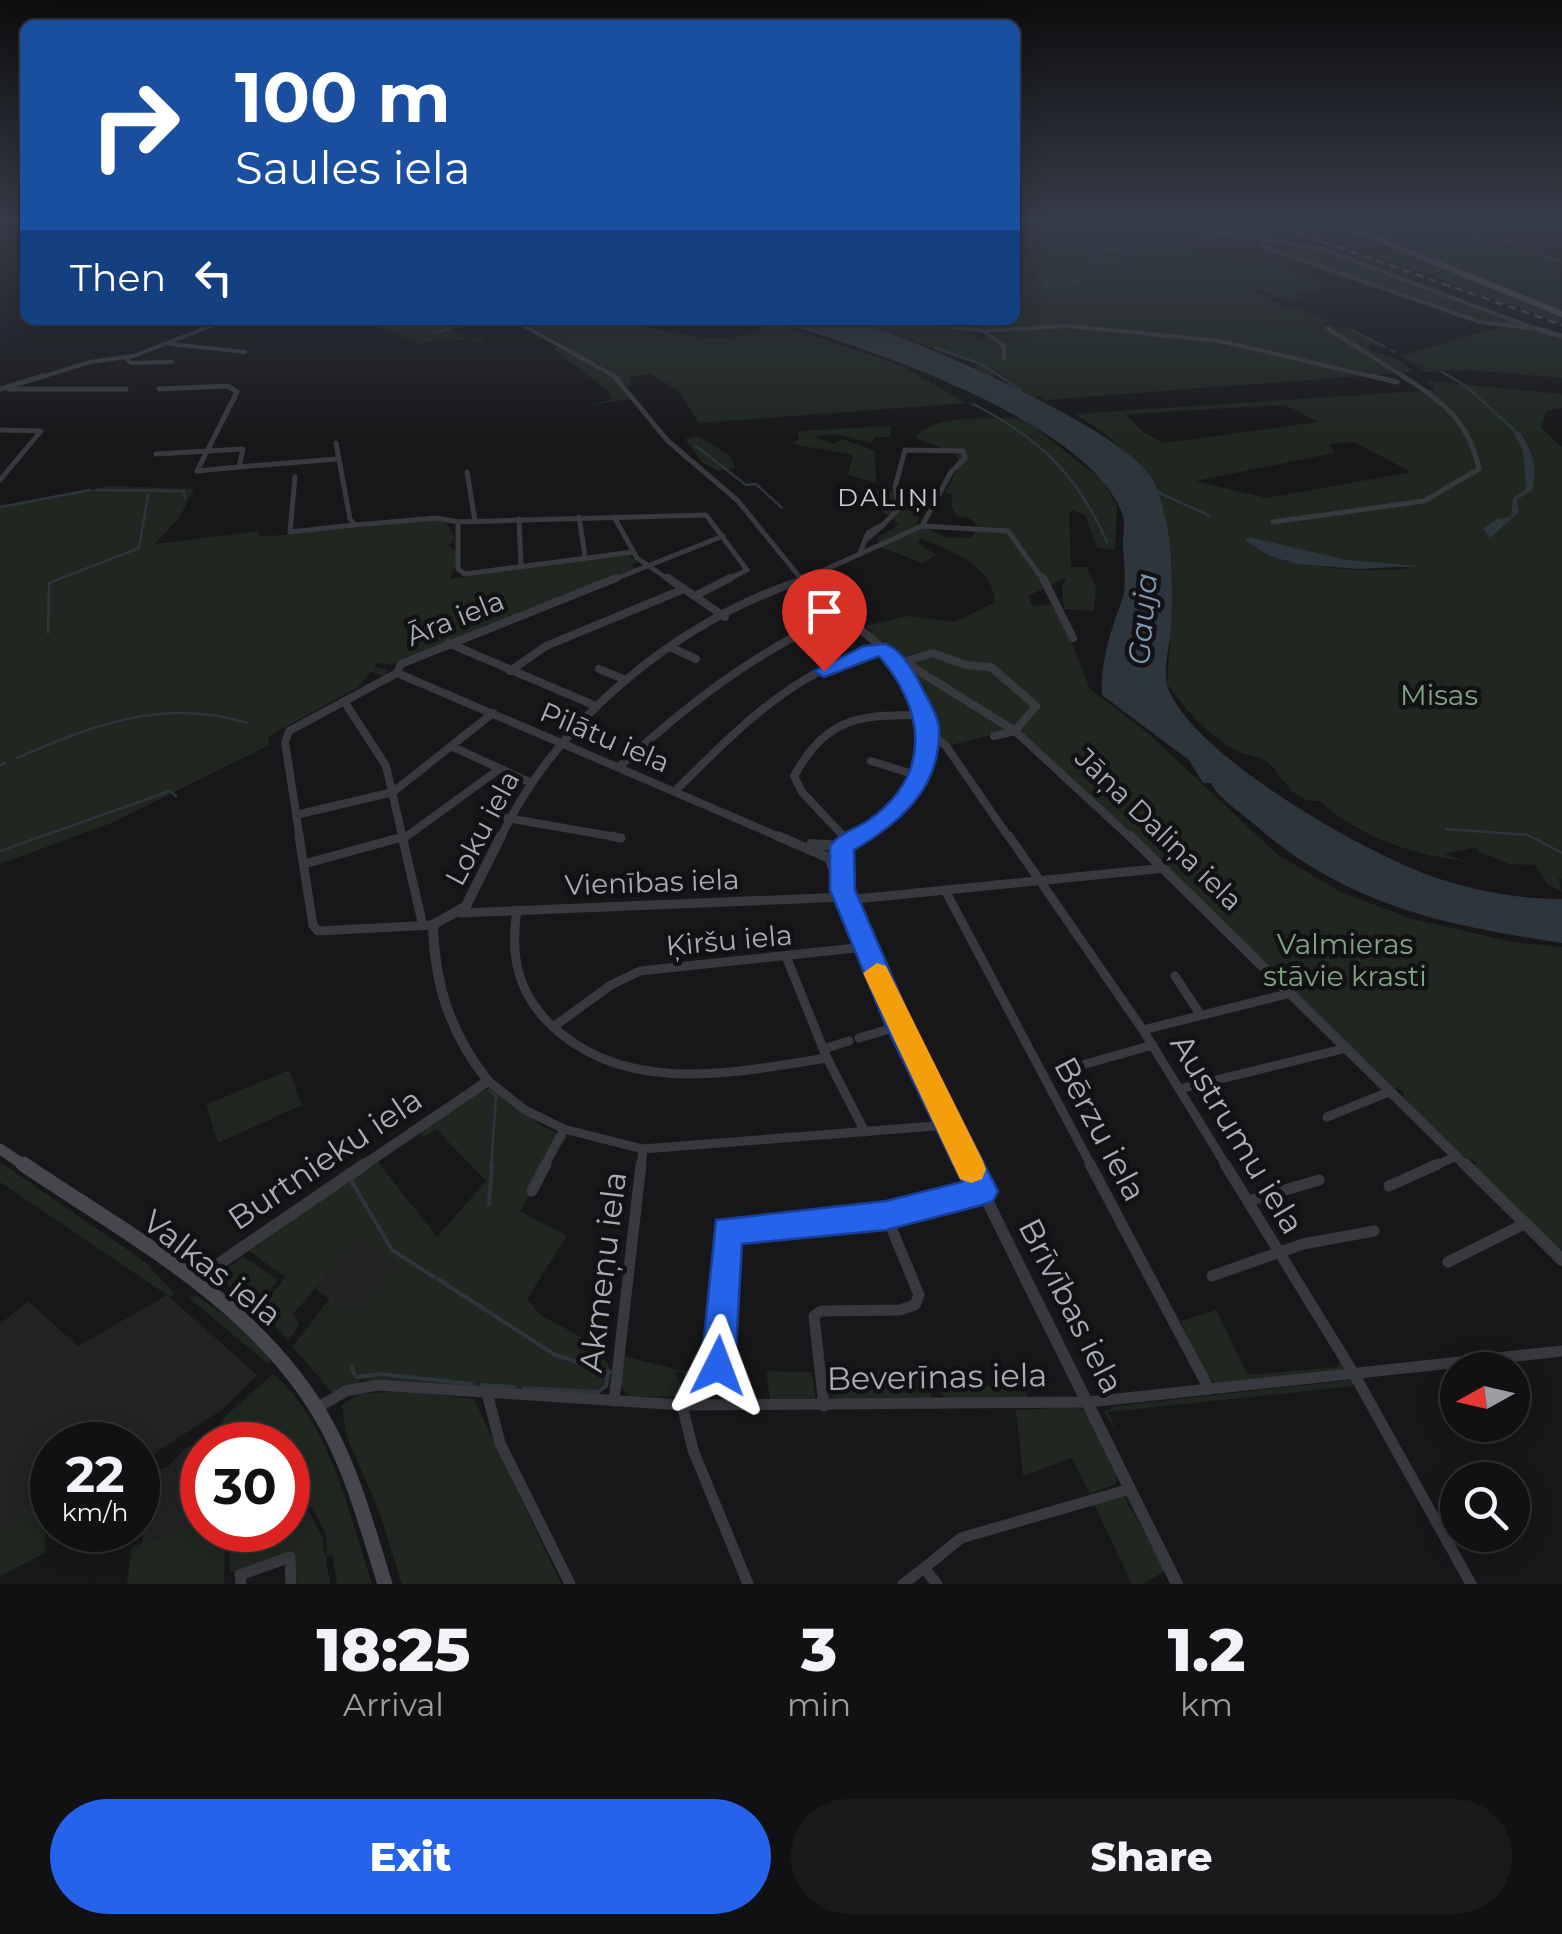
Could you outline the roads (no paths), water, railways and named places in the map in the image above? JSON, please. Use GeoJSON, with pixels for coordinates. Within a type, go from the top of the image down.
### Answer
{"type":"FeatureCollection","features":[{"type":"Feature","properties":{"kind":"main road"},"geometry":{"type":"LineString","coordinates":[[1508,293],[1562,314]]}},
{"type":"Feature","properties":{"kind":"main road","name":"Valkas iela"},"geometry":{"type":"LineString","coordinates":[[0,1149],[193,1282],[258,1334],[317,1408],[346,1466],[384,1584]]}},
{"type":"Feature","properties":{"kind":"street"},"geometry":{"type":"LineString","coordinates":[[1397,293],[1480,322],[1534,328]]}},
{"type":"Feature","properties":{"kind":"street"},"geometry":{"type":"LineString","coordinates":[[1441,293],[1562,336]]}},
{"type":"Feature","properties":{"kind":"street"},"geometry":{"type":"LineString","coordinates":[[0,389],[90,362],[126,358],[214,325]]}},
{"type":"Feature","properties":{"kind":"street","name":"Jāņa Daliņa iela"},"geometry":{"type":"LineString","coordinates":[[523,325],[610,372],[633,393],[668,441],[743,506],[802,580],[889,653],[1016,731],[1165,868],[1562,1260]]}},
{"type":"Feature","properties":{"kind":"street"},"geometry":{"type":"LineString","coordinates":[[939,325],[986,332],[1070,326],[1220,340],[1397,382]]}},
{"type":"Feature","properties":{"kind":"street"},"geometry":{"type":"LineString","coordinates":[[1273,522],[1424,502],[1480,469],[1475,449],[1447,404],[1327,328]]}},
{"type":"Feature","properties":{"kind":"street"},"geometry":{"type":"LineString","coordinates":[[986,332],[1004,346],[1004,358]]}},
{"type":"Feature","properties":{"kind":"street"},"geometry":{"type":"LineString","coordinates":[[166,344],[245,352]]}},
{"type":"Feature","properties":{"kind":"street"},"geometry":{"type":"LineString","coordinates":[[126,358],[130,363],[172,362]]}},
{"type":"Feature","properties":{"kind":"street"},"geometry":{"type":"LineString","coordinates":[[159,390],[228,386],[237,392],[197,471],[337,460]]}},
{"type":"Feature","properties":{"kind":"street"},"geometry":{"type":"LineString","coordinates":[[0,389],[126,389]]}},
{"type":"Feature","properties":{"kind":"street"},"geometry":{"type":"LineString","coordinates":[[0,430],[41,431],[0,480]]}},
{"type":"Feature","properties":{"kind":"street"},"geometry":{"type":"LineString","coordinates":[[336,443],[355,525]]}},
{"type":"Feature","properties":{"kind":"street"},"geometry":{"type":"LineString","coordinates":[[156,454],[245,449],[240,467]]}},
{"type":"Feature","properties":{"kind":"street"},"geometry":{"type":"LineString","coordinates":[[858,555],[872,529],[884,524],[898,508],[894,488],[904,450],[963,451],[966,458],[951,472],[922,526]]}},
{"type":"Feature","properties":{"kind":"street"},"geometry":{"type":"LineString","coordinates":[[312,463],[337,460]]}},
{"type":"Feature","properties":{"kind":"street"},"geometry":{"type":"LineString","coordinates":[[467,472],[475,521]]}},
{"type":"Feature","properties":{"kind":"street"},"geometry":{"type":"LineString","coordinates":[[295,477],[290,532],[438,518],[458,522],[702,514],[746,570],[695,596]]}},
{"type":"Feature","properties":{"kind":"street"},"geometry":{"type":"LineString","coordinates":[[579,517],[586,556]]}},
{"type":"Feature","properties":{"kind":"street"},"geometry":{"type":"LineString","coordinates":[[614,517],[633,552],[725,616]]}},
{"type":"Feature","properties":{"kind":"street"},"geometry":{"type":"LineString","coordinates":[[520,520],[521,565]]}},
{"type":"Feature","properties":{"kind":"street"},"geometry":{"type":"LineString","coordinates":[[458,522],[456,548],[461,573],[633,552]]}},
{"type":"Feature","properties":{"kind":"street"},"geometry":{"type":"LineString","coordinates":[[802,580],[922,526],[1008,531],[1050,590],[1073,638]]}},
{"type":"Feature","properties":{"kind":"street","name":"Āra iela"},"geometry":{"type":"LineString","coordinates":[[296,816],[285,742],[289,731],[397,672],[401,664],[723,536]]}},
{"type":"Feature","properties":{"kind":"street","name":"Loku iela"},"geometry":{"type":"LineString","coordinates":[[428,926],[461,913],[507,818],[530,782],[596,706],[672,648],[725,616],[802,580]]}},
{"type":"Feature","properties":{"kind":"street"},"geometry":{"type":"LineString","coordinates":[[510,670],[537,650],[684,589]]}},
{"type":"Feature","properties":{"kind":"street"},"geometry":{"type":"LineString","coordinates":[[619,766],[716,682],[808,626],[842,614]]}},
{"type":"Feature","properties":{"kind":"street"},"geometry":{"type":"LineString","coordinates":[[448,643],[596,706]]}},
{"type":"Feature","properties":{"kind":"street"},"geometry":{"type":"LineString","coordinates":[[672,648],[696,660]]}},
{"type":"Feature","properties":{"kind":"street"},"geometry":{"type":"LineString","coordinates":[[675,790],[765,707],[824,671],[871,650],[889,653],[924,715],[928,732],[926,752],[910,795],[891,815],[834,850],[794,776],[798,768],[825,733],[846,718],[924,715]]}},
{"type":"Feature","properties":{"kind":"street"},"geometry":{"type":"LineString","coordinates":[[906,662],[933,653],[1002,673],[1036,706],[1016,731],[994,736]]}},
{"type":"Feature","properties":{"kind":"street"},"geometry":{"type":"LineString","coordinates":[[599,669],[626,680]]}},
{"type":"Feature","properties":{"kind":"street","name":"Pilātu iela"},"geometry":{"type":"LineString","coordinates":[[397,672],[796,842],[834,850]]}},
{"type":"Feature","properties":{"kind":"street"},"geometry":{"type":"LineString","coordinates":[[344,701],[386,766],[402,840],[428,926],[440,1002],[450,1032],[488,1081],[525,1110],[564,1129],[643,1149],[948,1125]]}},
{"type":"Feature","properties":{"kind":"street"},"geometry":{"type":"LineString","coordinates":[[428,926],[318,931],[313,925],[296,816],[393,792],[493,713]]}},
{"type":"Feature","properties":{"kind":"street","name":"Austrumu iela"},"geometry":{"type":"LineString","coordinates":[[928,732],[946,748],[1144,1030],[1354,1374],[1471,1584]]}},
{"type":"Feature","properties":{"kind":"street"},"geometry":{"type":"LineString","coordinates":[[453,747],[530,782]]}},
{"type":"Feature","properties":{"kind":"street"},"geometry":{"type":"LineString","coordinates":[[926,752],[946,748]]}},
{"type":"Feature","properties":{"kind":"street"},"geometry":{"type":"LineString","coordinates":[[872,761],[919,776]]}},
{"type":"Feature","properties":{"kind":"street"},"geometry":{"type":"LineString","coordinates":[[304,864],[402,840],[419,832],[498,770]]}},
{"type":"Feature","properties":{"kind":"street"},"geometry":{"type":"LineString","coordinates":[[507,818],[621,838]]}},
{"type":"Feature","properties":{"kind":"street","name":"Brīvības iela"},"geometry":{"type":"LineString","coordinates":[[834,850],[845,896],[900,1026],[1177,1584]]}},
{"type":"Feature","properties":{"kind":"street","name":"Vienības iela"},"geometry":{"type":"LineString","coordinates":[[461,913],[946,892],[1165,868]]}},
{"type":"Feature","properties":{"kind":"street","name":"Bērzu iela"},"geometry":{"type":"LineString","coordinates":[[946,892],[1208,1389]]}},
{"type":"Feature","properties":{"kind":"street"},"geometry":{"type":"LineString","coordinates":[[517,910],[512,954],[516,976],[526,996],[553,1027],[598,1059],[628,1069],[761,1067],[825,1054],[900,1026]]}},
{"type":"Feature","properties":{"kind":"street","name":"Ķiršu iela"},"geometry":{"type":"LineString","coordinates":[[553,1027],[611,985],[640,972],[787,959],[865,947]]}},
{"type":"Feature","properties":{"kind":"street"},"geometry":{"type":"LineString","coordinates":[[787,959],[825,1054],[865,1132]]}},
{"type":"Feature","properties":{"kind":"street"},"geometry":{"type":"LineString","coordinates":[[1175,976],[1200,1014]]}},
{"type":"Feature","properties":{"kind":"street"},"geometry":{"type":"LineString","coordinates":[[1144,1030],[1290,993]]}},
{"type":"Feature","properties":{"kind":"street"},"geometry":{"type":"LineString","coordinates":[[1082,1065],[1152,1045]]}},
{"type":"Feature","properties":{"kind":"street"},"geometry":{"type":"LineString","coordinates":[[1180,1089],[1348,1048]]}},
{"type":"Feature","properties":{"kind":"street","name":"Burtnieku iela"},"geometry":{"type":"LineString","coordinates":[[193,1282],[488,1081]]}},
{"type":"Feature","properties":{"kind":"street"},"geometry":{"type":"LineString","coordinates":[[1327,1116],[1391,1091]]}},
{"type":"Feature","properties":{"kind":"street"},"geometry":{"type":"LineString","coordinates":[[532,1191],[564,1129]]}},
{"type":"Feature","properties":{"kind":"street","name":"Akmeņu iela"},"geometry":{"type":"LineString","coordinates":[[614,1401],[643,1149]]}},
{"type":"Feature","properties":{"kind":"street"},"geometry":{"type":"LineString","coordinates":[[1390,1186],[1457,1156]]}},
{"type":"Feature","properties":{"kind":"street"},"geometry":{"type":"LineString","coordinates":[[1248,1201],[1319,1180]]}},
{"type":"Feature","properties":{"kind":"street"},"geometry":{"type":"LineString","coordinates":[[748,1584],[693,1450],[682,1405],[695,1382],[713,1376],[718,1366],[727,1231],[886,1215],[982,1191]]}},
{"type":"Feature","properties":{"kind":"street"},"geometry":{"type":"LineString","coordinates":[[824,1406],[814,1316],[821,1311],[900,1310],[915,1305],[919,1295],[886,1215]]}},
{"type":"Feature","properties":{"kind":"street"},"geometry":{"type":"LineString","coordinates":[[1448,1262],[1525,1224]]}},
{"type":"Feature","properties":{"kind":"street"},"geometry":{"type":"LineString","coordinates":[[1212,1276],[1318,1240],[1374,1231]]}},
{"type":"Feature","properties":{"kind":"street","name":"Beverīnas iela"},"geometry":{"type":"LineString","coordinates":[[317,1408],[346,1391],[377,1384],[682,1405],[1089,1402],[1562,1352]]}},
{"type":"Feature","properties":{"kind":"street"},"geometry":{"type":"LineString","coordinates":[[487,1393],[500,1444],[570,1584]]}},
{"type":"Feature","properties":{"kind":"street"},"geometry":{"type":"LineString","coordinates":[[903,1584],[960,1538],[1130,1489]]}},
{"type":"Feature","properties":{"kind":"street"},"geometry":{"type":"LineString","coordinates":[[240,1584],[240,1575],[290,1556],[291,1584]]}},
{"type":"Feature","properties":{"kind":"street"},"geometry":{"type":"LineString","coordinates":[[924,1568],[938,1584]]}},
{"type":"Feature","properties":{"kind":"water","name":"Gauja"},"geometry":{"type":"Polygon","coordinates":[[[787,325],[864,325],[910,341],[1058,410],[1135,459],[1153,480],[1165,515],[1172,591],[1166,682],[1184,715],[1248,774],[1374,851],[1412,869],[1472,888],[1562,899],[1562,943],[1437,919],[1361,893],[1289,852],[1218,794],[1211,783],[1203,783],[1189,760],[1102,695],[1105,658],[1125,581],[1124,520],[1103,482],[1068,449],[1022,419],[913,368],[787,325]]]}},
{"type":"Feature","properties":{"kind":"water"},"geometry":{"type":"Polygon","coordinates":[[[1512,430],[1520,432],[1531,453],[1534,481],[1532,490],[1517,500],[1519,512],[1490,538],[1483,529],[1497,519],[1511,517],[1513,498],[1526,489],[1523,451],[1512,430]]]}},
{"type":"Feature","properties":{"kind":"water"},"geometry":{"type":"Polygon","coordinates":[[[1250,537],[1346,560],[1420,566],[1358,569],[1298,564],[1270,556],[1245,541],[1250,537]]]}},
{"type":"Feature","properties":{"kind":"waterway"},"geometry":{"type":"LineString","coordinates":[[435,333],[461,325]]}},
{"type":"Feature","properties":{"kind":"waterway"},"geometry":{"type":"LineString","coordinates":[[1352,330],[1385,347]]}},
{"type":"Feature","properties":{"kind":"waterway"},"geometry":{"type":"LineString","coordinates":[[935,348],[978,363]]}},
{"type":"Feature","properties":{"kind":"waterway"},"geometry":{"type":"LineString","coordinates":[[1391,350],[1395,352]]}},
{"type":"Feature","properties":{"kind":"waterway"},"geometry":{"type":"LineString","coordinates":[[981,364],[1021,390]]}},
{"type":"Feature","properties":{"kind":"waterway"},"geometry":{"type":"LineString","coordinates":[[1442,372],[1466,386],[1514,430]]}},
{"type":"Feature","properties":{"kind":"waterway"},"geometry":{"type":"LineString","coordinates":[[973,404],[1017,430],[1054,460],[1083,497],[1107,542]]}},
{"type":"Feature","properties":{"kind":"waterway"},"geometry":{"type":"LineString","coordinates":[[696,446],[746,485],[756,484],[782,508]]}},
{"type":"Feature","properties":{"kind":"waterway"},"geometry":{"type":"LineString","coordinates":[[0,507],[90,490]]}},
{"type":"Feature","properties":{"kind":"waterway"},"geometry":{"type":"LineString","coordinates":[[96,490],[184,491],[185,498]]}},
{"type":"Feature","properties":{"kind":"waterway"},"geometry":{"type":"LineString","coordinates":[[1157,492],[1210,516]]}},
{"type":"Feature","properties":{"kind":"waterway"},"geometry":{"type":"LineString","coordinates":[[48,633],[49,583],[139,548],[148,495]]}},
{"type":"Feature","properties":{"kind":"waterway"},"geometry":{"type":"LineString","coordinates":[[17,758],[130,718],[187,713],[247,723]]}},
{"type":"Feature","properties":{"kind":"waterway"},"geometry":{"type":"LineString","coordinates":[[0,765],[5,763]]}},
{"type":"Feature","properties":{"kind":"waterway"},"geometry":{"type":"LineString","coordinates":[[0,851],[170,791],[176,796]]}},
{"type":"Feature","properties":{"kind":"waterway"},"geometry":{"type":"LineString","coordinates":[[1446,829],[1528,835],[1562,853]]}},
{"type":"Feature","properties":{"kind":"waterway"},"geometry":{"type":"LineString","coordinates":[[489,1090],[496,1096],[491,1167]]}},
{"type":"Feature","properties":{"kind":"waterway"},"geometry":{"type":"LineString","coordinates":[[489,1204],[492,1164]]}},
{"type":"Feature","properties":{"kind":"waterway"},"geometry":{"type":"LineString","coordinates":[[352,1182],[392,1250],[434,1277]]}},
{"type":"Feature","properties":{"kind":"waterway"},"geometry":{"type":"LineString","coordinates":[[438,1279],[555,1355],[610,1372]]}},
{"type":"Feature","properties":{"kind":"waterway"},"geometry":{"type":"LineString","coordinates":[[352,1367],[354,1374]]}},
{"type":"Feature","properties":{"kind":"waterway"},"geometry":{"type":"LineString","coordinates":[[524,1388],[598,1392],[606,1386],[608,1373]]}},
{"type":"Feature","properties":{"kind":"waterway"},"geometry":{"type":"LineString","coordinates":[[357,1377],[380,1374],[472,1384]]}},
{"type":"Feature","properties":{"kind":"waterway"},"geometry":{"type":"LineString","coordinates":[[482,1385],[515,1387]]}},
{"type":"Feature","properties":{"kind":"railway"},"geometry":{"type":"LineString","coordinates":[[1470,293],[1562,325]]}},
{"type":"Feature","properties":{"kind":"district","name":"DALIŅI"},"geometry":{"type":"Point","coordinates":[889,497]}},
{"type":"Feature","properties":{"kind":"park label","name":"Misas"},"geometry":{"type":"Point","coordinates":[1439,695]}},
{"type":"Feature","properties":{"kind":"park label","name":"Valmieras stāvie krasti"},"geometry":{"type":"Point","coordinates":[1345,960]}}]}
